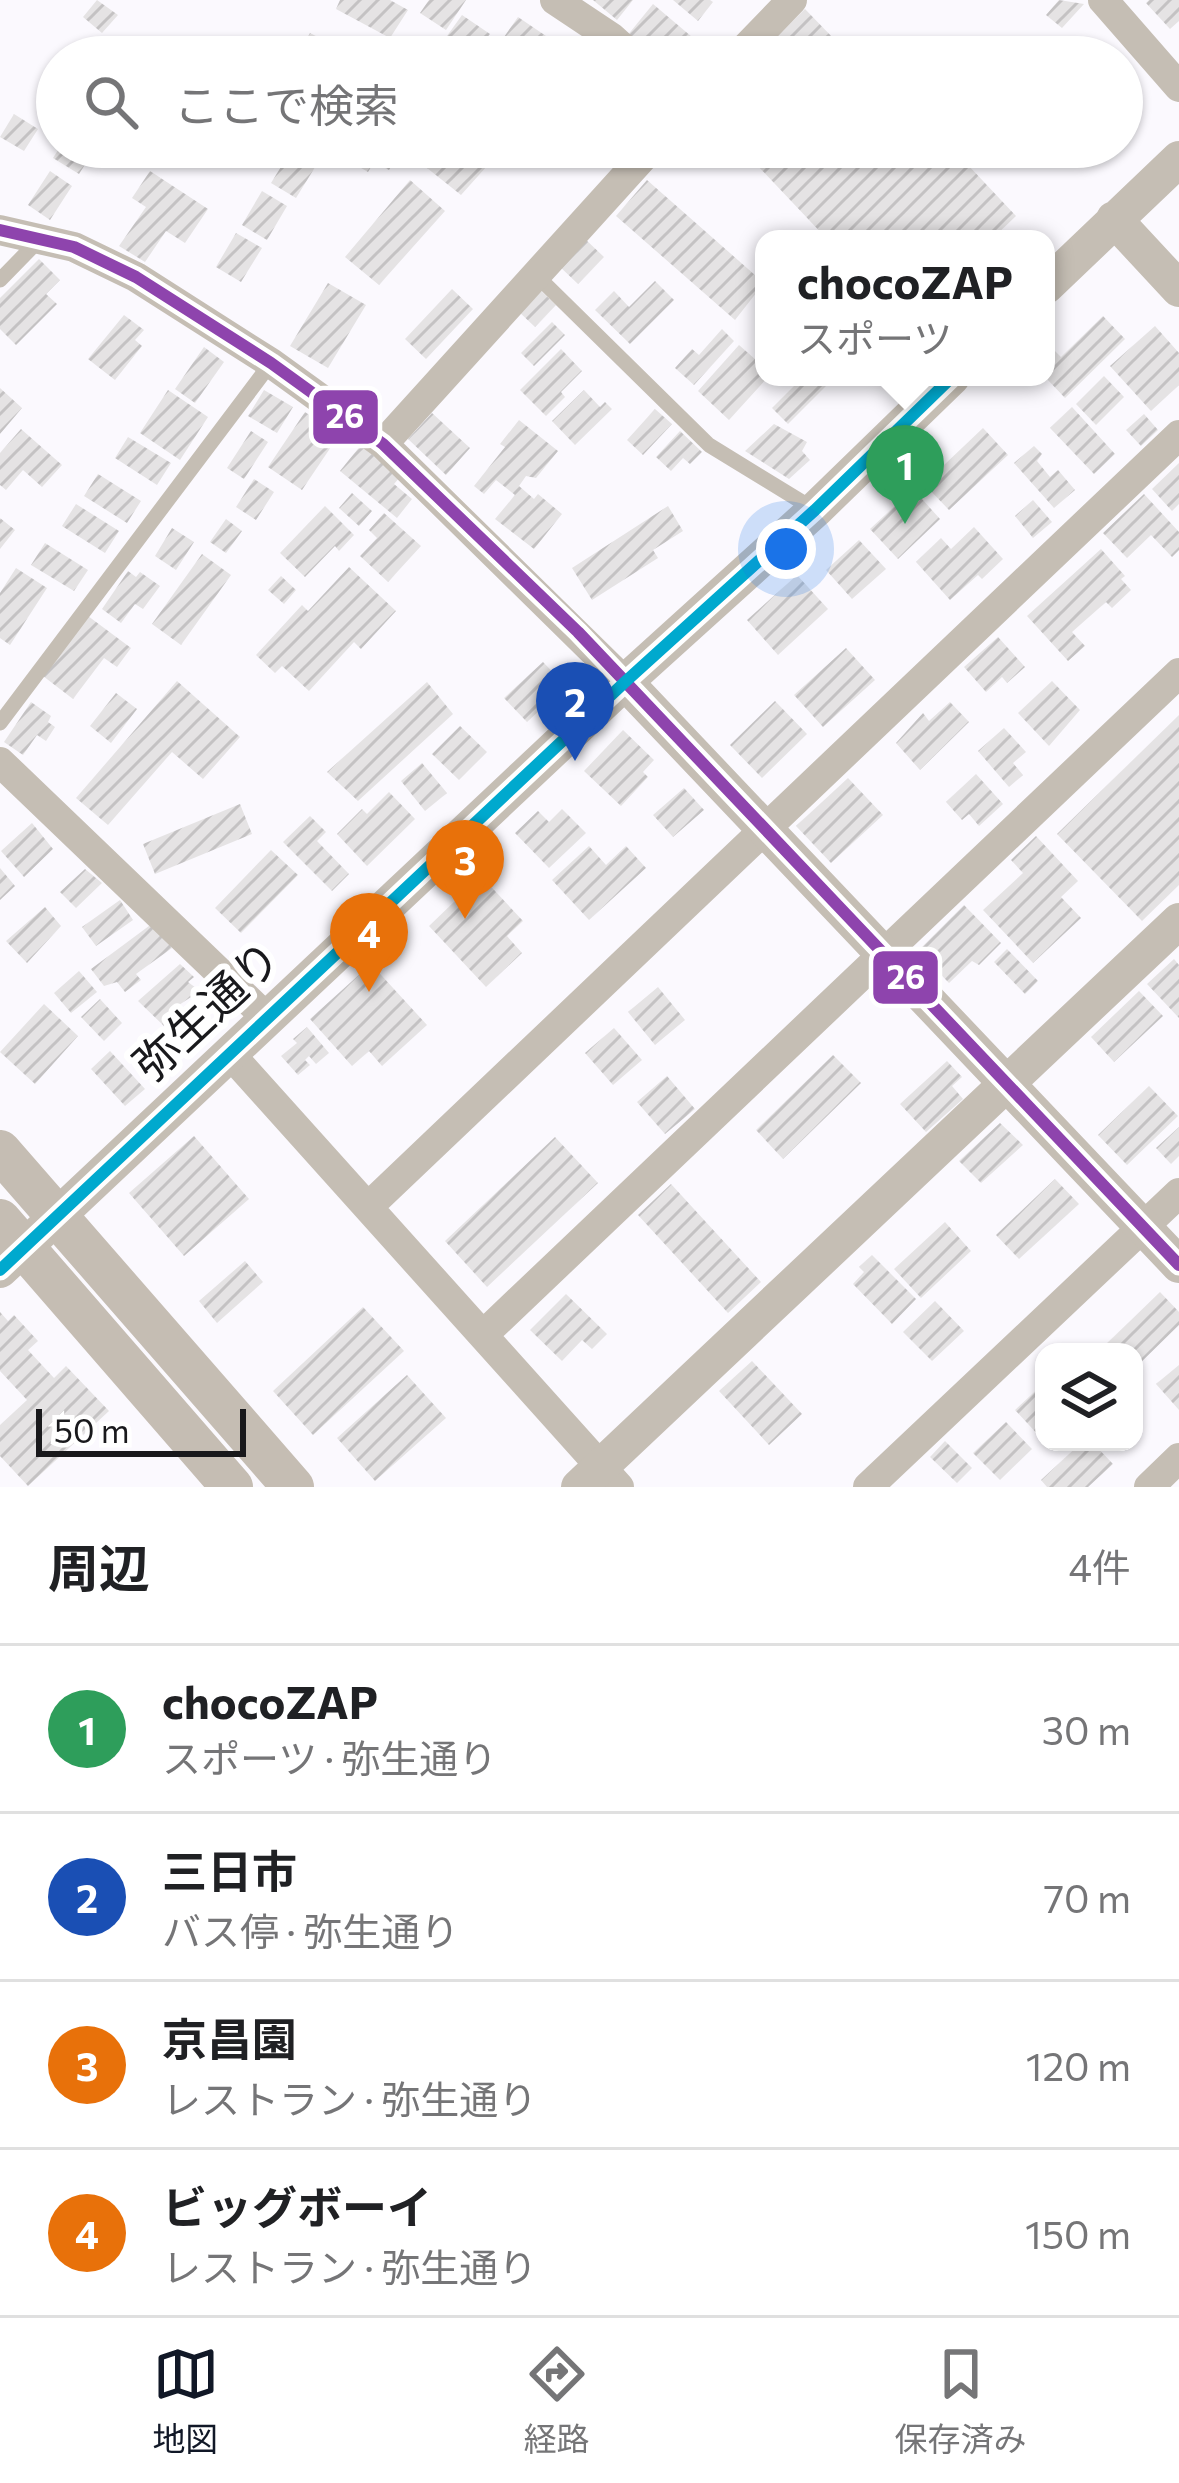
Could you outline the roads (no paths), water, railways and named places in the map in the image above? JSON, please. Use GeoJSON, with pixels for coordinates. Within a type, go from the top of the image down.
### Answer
{"type":"FeatureCollection","features":[{"type":"Feature","properties":{"kind":"main road"},"geometry":{"type":"LineString","coordinates":[[0,1151],[293,1487]]}},
{"type":"Feature","properties":{"kind":"main road"},"geometry":{"type":"LineString","coordinates":[[8,1246],[220,1483]]}},
{"type":"Feature","properties":{"kind":"street"},"geometry":{"type":"LineString","coordinates":[[555,0],[609,36]]}},
{"type":"Feature","properties":{"kind":"street"},"geometry":{"type":"LineString","coordinates":[[757,36],[792,0]]}},
{"type":"Feature","properties":{"kind":"street"},"geometry":{"type":"LineString","coordinates":[[1103,0],[1134,36]]}},
{"type":"Feature","properties":{"kind":"street"},"geometry":{"type":"LineString","coordinates":[[1143,46],[1179,87]]}},
{"type":"Feature","properties":{"kind":"street"},"geometry":{"type":"LineString","coordinates":[[1055,277],[1179,159]]}},
{"type":"Feature","properties":{"kind":"street"},"geometry":{"type":"LineString","coordinates":[[383,444],[633,168]]}},
{"type":"Feature","properties":{"kind":"street"},"geometry":{"type":"LineString","coordinates":[[1114,219],[1179,289]]}},
{"type":"Feature","properties":{"kind":"street"},"geometry":{"type":"LineString","coordinates":[[0,230],[74,247],[136,277],[271,363],[383,444],[625,682],[1179,1265]]}},
{"type":"Feature","properties":{"kind":"street","name":"弥生通り"},"geometry":{"type":"LineString","coordinates":[[8,1246],[59,1215],[943,386]]}},
{"type":"Feature","properties":{"kind":"street"},"geometry":{"type":"LineString","coordinates":[[368,1207],[1179,435]]}},
{"type":"Feature","properties":{"kind":"street"},"geometry":{"type":"LineString","coordinates":[[483,1335],[1179,673]]}},
{"type":"Feature","properties":{"kind":"street"},"geometry":{"type":"LineString","coordinates":[[0,763],[268,1020]]}},
{"type":"Feature","properties":{"kind":"street"},"geometry":{"type":"LineString","coordinates":[[231,1055],[483,1335],[600,1480],[1007,1082],[1179,921]]}},
{"type":"Feature","properties":{"kind":"street"},"geometry":{"type":"LineString","coordinates":[[868,1487],[1179,1193]]}},
{"type":"Feature","properties":{"kind":"street"},"geometry":{"type":"LineString","coordinates":[[1149,1487],[1179,1458]]}},
{"type":"Feature","properties":{"kind":"lane"},"geometry":{"type":"LineString","coordinates":[[0,280],[40,239]]}},
{"type":"Feature","properties":{"kind":"lane"},"geometry":{"type":"LineString","coordinates":[[536,274],[709,445],[815,510]]}},
{"type":"Feature","properties":{"kind":"lane"},"geometry":{"type":"LineString","coordinates":[[0,723],[271,363]]}},
{"type":"Feature","properties":{"kind":"place","name":"chocoZAP"},"geometry":{"type":"Point","coordinates":[905,524]}},
{"type":"Feature","properties":{"kind":"place","name":"三日市"},"geometry":{"type":"Point","coordinates":[575,761]}},
{"type":"Feature","properties":{"kind":"place","name":"京昌園"},"geometry":{"type":"Point","coordinates":[465,919]}},
{"type":"Feature","properties":{"kind":"place","name":"ビッグボーイ"},"geometry":{"type":"Point","coordinates":[369,992]}}]}
